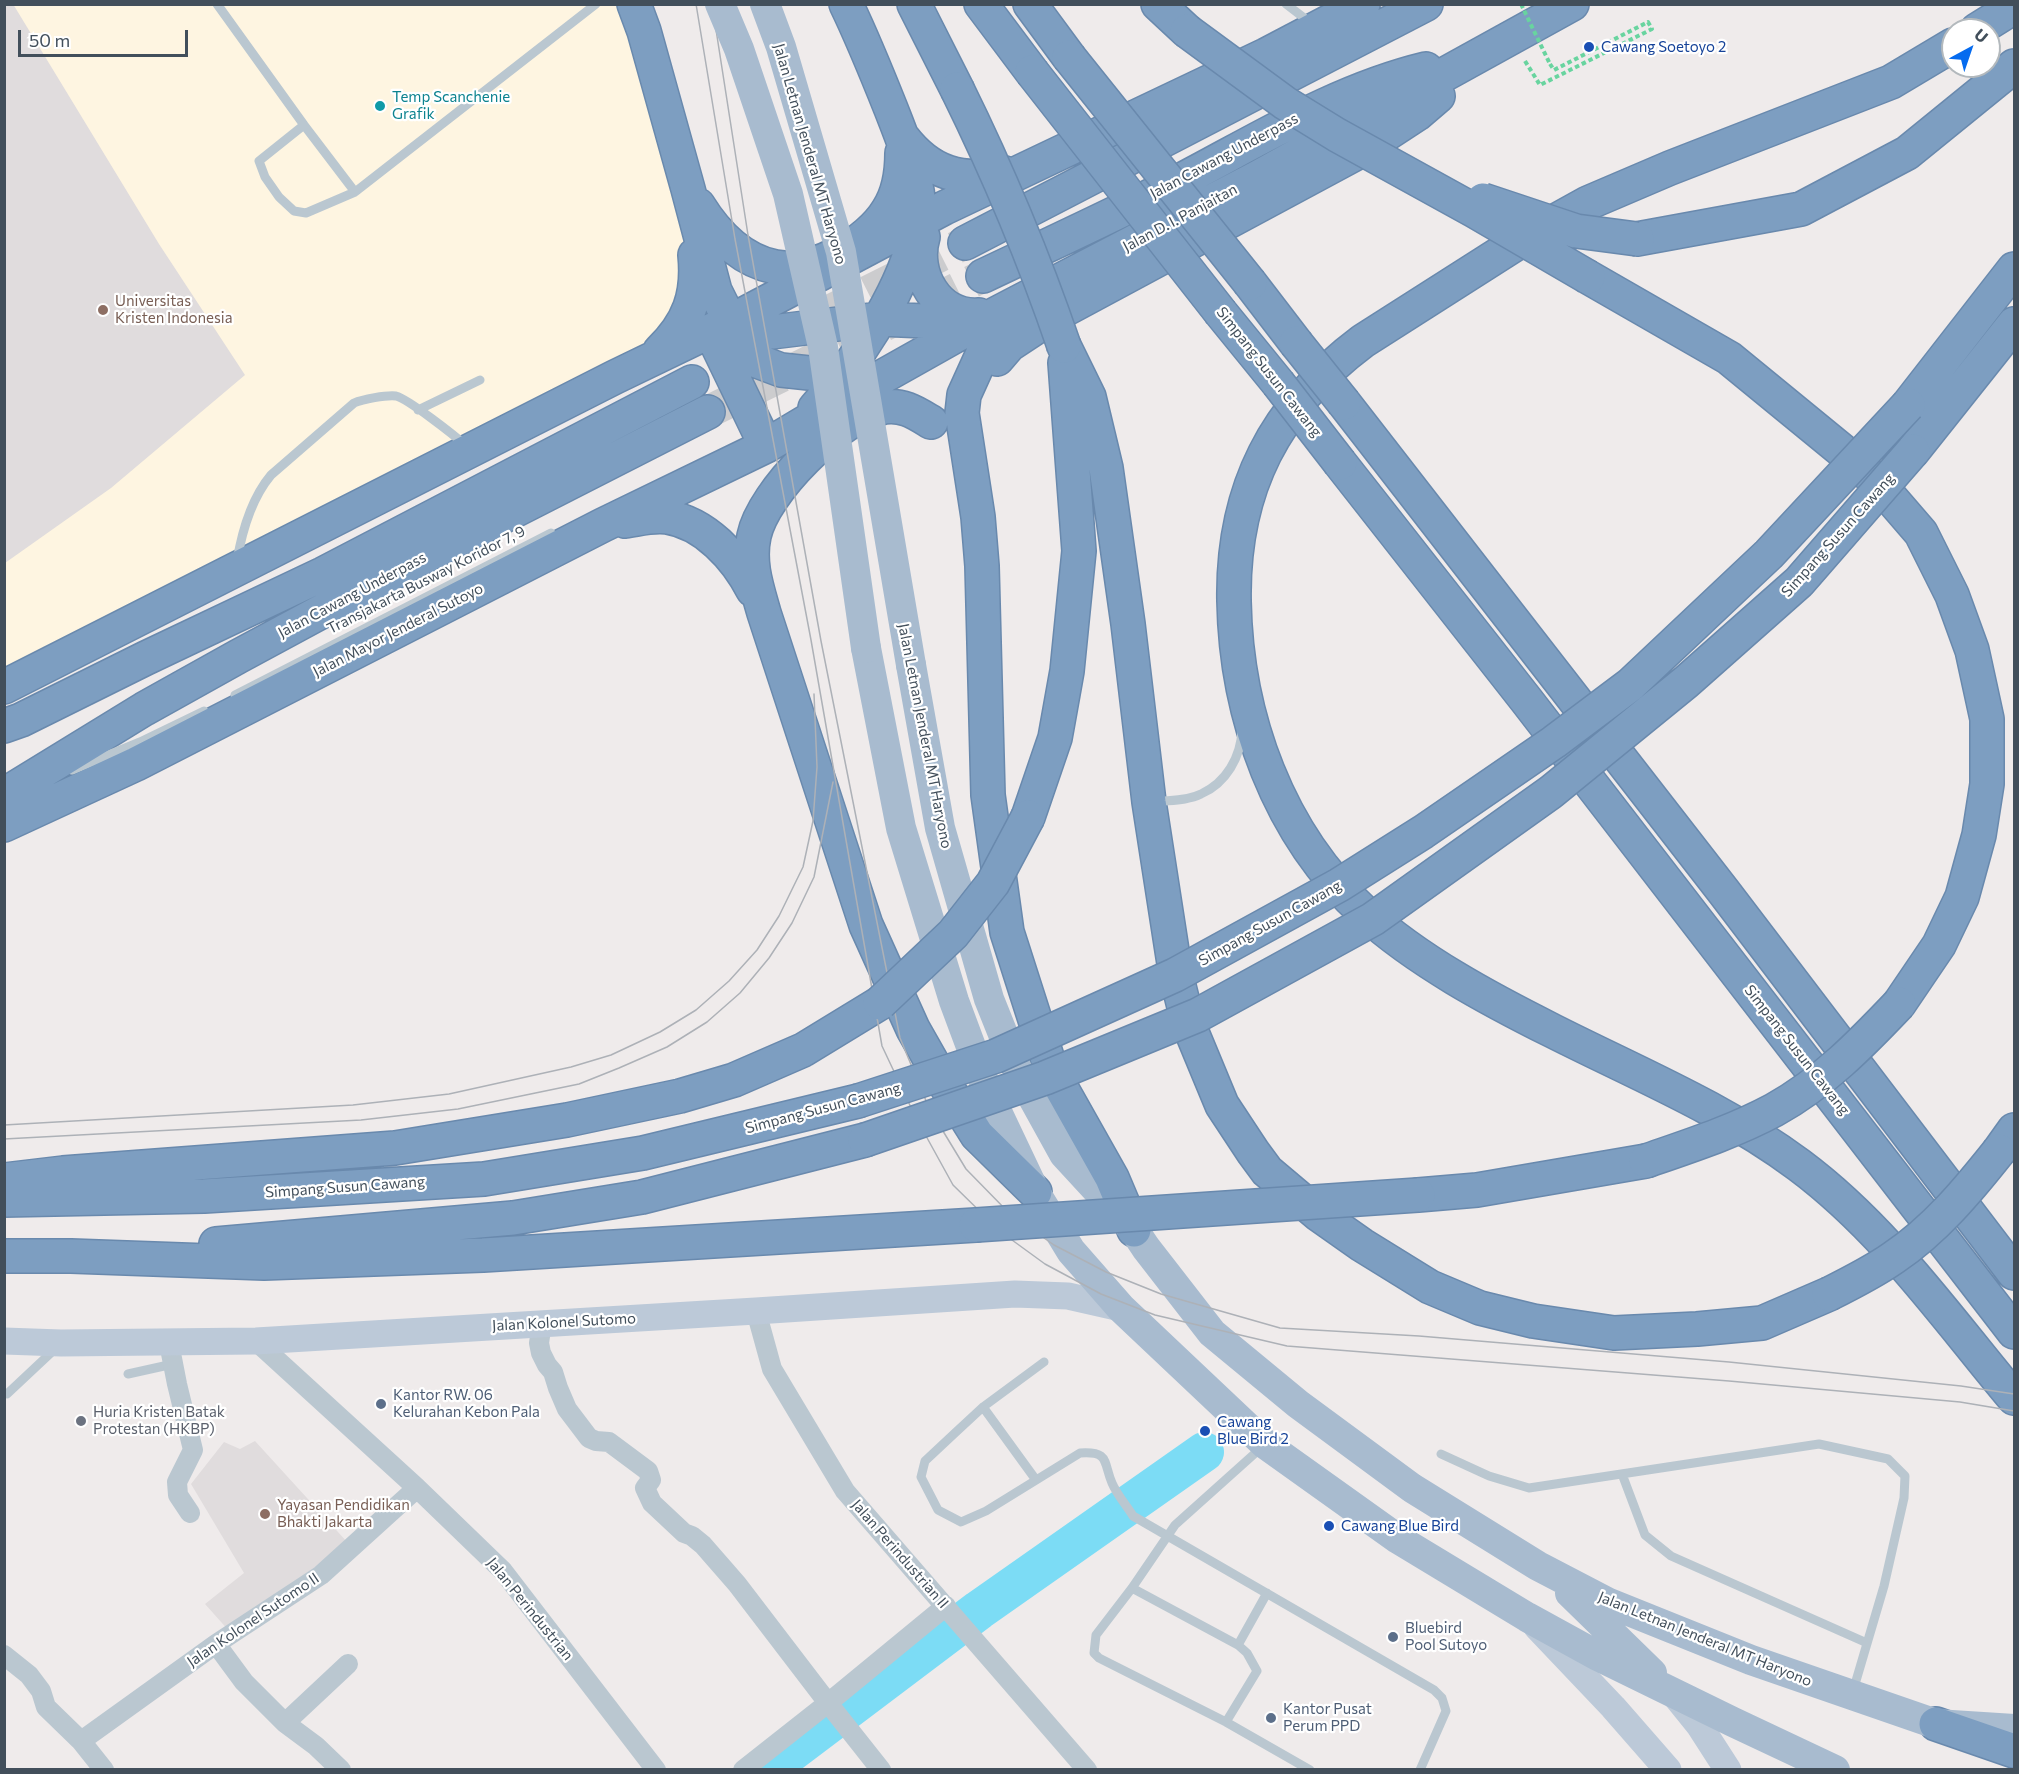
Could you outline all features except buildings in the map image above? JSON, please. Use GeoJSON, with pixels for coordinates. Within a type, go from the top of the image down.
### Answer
{"type":"FeatureCollection","features":[{"type":"Feature","properties":{"kind":"highway"},"geometry":{"type":"LineString","coordinates":[[634,4],[644,31],[715,291],[725,311],[722,325],[778,439],[818,404],[879,320],[932,215]]}},
{"type":"Feature","properties":{"kind":"highway"},"geometry":{"type":"LineString","coordinates":[[846,4],[867,46],[902,136],[914,174],[918,202],[932,215]]}},
{"type":"Feature","properties":{"kind":"highway"},"geometry":{"type":"LineString","coordinates":[[914,4],[992,160],[1065,346],[1089,397],[1106,468],[1128,624],[1149,802],[1175,970],[1188,1023],[1222,1105],[1267,1171],[1318,1214],[1362,1245],[1430,1287],[1480,1308],[1533,1322],[1585,1330],[1614,1333],[1660,1332],[1762,1323],[1859,1279],[1893,1258],[1952,1207],[2007,1140]]}},
{"type":"Feature","properties":{"kind":"highway","name":"Simpang Susun Cawang"},"geometry":{"type":"LineString","coordinates":[[981,4],[1527,701],[2014,1332]]}},
{"type":"Feature","properties":{"kind":"highway"},"geometry":{"type":"LineString","coordinates":[[1030,4],[1069,57],[1250,283],[1717,882],[2014,1273]]}},
{"type":"Feature","properties":{"kind":"highway"},"geometry":{"type":"LineString","coordinates":[[4,1256],[71,1256],[264,1263],[483,1255],[976,1225],[1476,1190],[1646,1161],[1733,1130],[1774,1110],[1819,1081],[1850,1055],[1899,1004],[1939,945],[1962,897],[1979,835],[1987,784],[1987,719],[1972,650],[1952,595],[1921,533],[1876,482],[1850,458],[1729,358],[1405,172],[1361,150],[1285,103],[1187,31],[1158,4]]}},
{"type":"Feature","properties":{"kind":"highway"},"geometry":{"type":"LineString","coordinates":[[5,686],[722,325],[932,215],[1319,28],[1363,4]]}},
{"type":"Feature","properties":{"kind":"highway"},"geometry":{"type":"LineString","coordinates":[[965,243],[1426,4]]}},
{"type":"Feature","properties":{"kind":"highway","name":"Jalan D. I. Panjaitan"},"geometry":{"type":"LineString","coordinates":[[778,439],[969,328],[1255,179],[1572,4]]}},
{"type":"Feature","properties":{"kind":"highway"},"geometry":{"type":"LineString","coordinates":[[1996,18],[2014,7]]}},
{"type":"Feature","properties":{"kind":"highway"},"geometry":{"type":"LineString","coordinates":[[1941,52],[1891,82],[1670,168],[1588,203],[1523,239],[1372,335],[1339,359],[1311,386],[1278,428],[1254,481],[1239,533],[1235,570],[1236,650],[1249,719],[1266,770],[1317,858],[1363,911],[1392,935],[1466,983],[1550,1029],[1661,1083],[1734,1122],[1802,1167],[1839,1197],[1887,1244],[2014,1398]]}},
{"type":"Feature","properties":{"kind":"highway"},"geometry":{"type":"LineString","coordinates":[[969,466],[977,407],[982,390],[998,357],[1009,345],[1053,316],[1362,150],[1417,114],[1439,95],[1474,58]]}},
{"type":"Feature","properties":{"kind":"highway","name":"Jalan Cawang Underpass"},"geometry":{"type":"LineString","coordinates":[[983,276],[1172,185],[1302,115],[1331,102],[1420,70],[1474,58]]}},
{"type":"Feature","properties":{"kind":"highway"},"geometry":{"type":"LineString","coordinates":[[1405,172],[1576,231],[1637,239],[1802,209],[1908,153],[2014,66]]}},
{"type":"Feature","properties":{"kind":"highway"},"geometry":{"type":"LineString","coordinates":[[688,189],[712,225],[737,250],[773,266],[785,268],[806,265],[831,257],[848,248],[881,221],[898,188],[901,176],[902,136]]}},
{"type":"Feature","properties":{"kind":"highway"},"geometry":{"type":"LineString","coordinates":[[902,136],[914,152],[926,162],[941,171],[957,175],[989,177],[1042,162]]}},
{"type":"Feature","properties":{"kind":"highway"},"geometry":{"type":"LineString","coordinates":[[652,359],[677,333],[694,296],[697,273],[688,189]]}},
{"type":"Feature","properties":{"kind":"highway"},"geometry":{"type":"LineString","coordinates":[[932,215],[920,247],[923,277],[930,290],[952,310],[975,316],[1017,303]]}},
{"type":"Feature","properties":{"kind":"highway","name":"Simpang Susun Cawang"},"geometry":{"type":"LineString","coordinates":[[4,1200],[204,1196],[484,1179],[643,1153],[858,1101],[996,1056],[1175,975],[1339,885],[1423,832],[1554,742],[1630,685],[1769,554],[1908,405],[2014,269]]}},
{"type":"Feature","properties":{"kind":"highway"},"geometry":{"type":"LineString","coordinates":[[1017,303],[983,353],[964,395],[962,414],[978,517],[983,578],[988,795],[1007,932],[1054,1075],[1112,1178],[1134,1230]]}},
{"type":"Feature","properties":{"kind":"highway"},"geometry":{"type":"LineString","coordinates":[[722,325],[772,332],[844,322],[879,320],[926,321],[969,328]]}},
{"type":"Feature","properties":{"kind":"highway","name":"Simpang Susun Cawang"},"geometry":{"type":"LineString","coordinates":[[71,1256],[513,1218],[642,1197],[864,1140],[1045,1078],[1198,1015],[1373,919],[1551,792],[1686,682],[1799,582],[1913,452],[2014,324]]}},
{"type":"Feature","properties":{"kind":"highway"},"geometry":{"type":"LineString","coordinates":[[722,325],[747,355],[769,366],[793,373],[841,375],[873,382],[907,397],[939,431],[958,459],[969,484],[978,517]]}},
{"type":"Feature","properties":{"kind":"highway"},"geometry":{"type":"LineString","coordinates":[[4,1180],[63,1173],[395,1148],[567,1120],[681,1096],[734,1080],[803,1050],[880,1003],[953,934],[993,883],[1028,817],[1054,738],[1067,671],[1079,551],[1067,407],[1065,346]]}},
{"type":"Feature","properties":{"kind":"highway"},"geometry":{"type":"LineString","coordinates":[[4,726],[21,720],[323,574],[692,382]]}},
{"type":"Feature","properties":{"kind":"highway"},"geometry":{"type":"LineString","coordinates":[[931,422],[911,410],[897,407],[884,408],[871,411],[830,437],[798,465],[771,499],[754,534],[751,551],[753,569],[764,613],[866,925],[913,1029],[977,1135],[1035,1192]]}},
{"type":"Feature","properties":{"kind":"highway","name":"Jalan Cawang Underpass"},"geometry":{"type":"LineString","coordinates":[[4,796],[144,709],[239,656],[406,566],[708,412]]}},
{"type":"Feature","properties":{"kind":"highway","name":"Jalan Mayor Jenderal Sutoyo"},"geometry":{"type":"LineString","coordinates":[[4,825],[136,764],[603,525],[778,439]]}},
{"type":"Feature","properties":{"kind":"highway"},"geometry":{"type":"LineString","coordinates":[[603,525],[656,517],[693,526],[724,549],[749,583],[764,613]]}},
{"type":"Feature","properties":{"kind":"highway"},"geometry":{"type":"LineString","coordinates":[[1936,1724],[2014,1751]]}},
{"type":"Feature","properties":{"kind":"main road"},"geometry":{"type":"LineString","coordinates":[[720,4],[739,49],[788,194],[823,347],[866,648],[901,828],[954,1002],[989,1095],[1035,1192],[1071,1251],[1121,1308],[1265,1444],[1398,1539],[1527,1617],[1674,1694],[1835,1770]]}},
{"type":"Feature","properties":{"kind":"main road","name":"Jalan Letnan Jenderal MT Haryono"},"geometry":{"type":"LineString","coordinates":[[765,4],[781,46],[841,252],[940,828],[993,1009],[1017,1069],[1064,1154],[1134,1230],[1212,1333],[1298,1404],[1412,1488],[1538,1566],[1609,1603],[1717,1647],[1852,1696],[1936,1724],[2014,1729]]}},
{"type":"Feature","properties":{"kind":"main road"},"geometry":{"type":"LineString","coordinates":[[1538,1566],[1573,1595],[1674,1694]]}},
{"type":"Feature","properties":{"kind":"street","name":"Jalan Kolonel Sutomo"},"geometry":{"type":"LineString","coordinates":[[4,1341],[61,1343],[171,1353],[256,1341],[1015,1294],[1068,1296],[1121,1308]]}},
{"type":"Feature","properties":{"kind":"street","name":"Jalan Perindustrian II"},"geometry":{"type":"LineString","coordinates":[[756,1311],[772,1369],[845,1491],[1087,1770]]}},
{"type":"Feature","properties":{"kind":"street"},"geometry":{"type":"LineString","coordinates":[[542,1323],[539,1343],[541,1353],[553,1372],[567,1409],[589,1438],[609,1442],[648,1471],[651,1480],[645,1488],[652,1503],[684,1533],[703,1545],[737,1584],[881,1770]]}},
{"type":"Feature","properties":{"kind":"street","name":"Jalan Perindustrian"},"geometry":{"type":"LineString","coordinates":[[256,1341],[417,1488],[503,1571],[656,1770]]}},
{"type":"Feature","properties":{"kind":"street"},"geometry":{"type":"LineString","coordinates":[[171,1353],[193,1450],[177,1482],[178,1495],[190,1512]]}},
{"type":"Feature","properties":{"kind":"street","name":"Jalan Kolonel Sutomo II"},"geometry":{"type":"LineString","coordinates":[[81,1742],[216,1644],[321,1575],[417,1488]]}},
{"type":"Feature","properties":{"kind":"street"},"geometry":{"type":"LineString","coordinates":[[743,1770],[830,1706],[949,1611]]}},
{"type":"Feature","properties":{"kind":"street"},"geometry":{"type":"LineString","coordinates":[[1527,1617],[1613,1707],[1668,1770]]}},
{"type":"Feature","properties":{"kind":"street"},"geometry":{"type":"LineString","coordinates":[[216,1644],[244,1682],[285,1723],[316,1746],[341,1770]]}},
{"type":"Feature","properties":{"kind":"street"},"geometry":{"type":"LineString","coordinates":[[4,1655],[29,1675],[41,1691],[46,1707],[81,1742],[104,1770]]}},
{"type":"Feature","properties":{"kind":"street"},"geometry":{"type":"LineString","coordinates":[[285,1723],[348,1665]]}},
{"type":"Feature","properties":{"kind":"street"},"geometry":{"type":"LineString","coordinates":[[1674,1694],[1699,1725],[1728,1770]]}},
{"type":"Feature","properties":{"kind":"lane"},"geometry":{"type":"LineString","coordinates":[[217,4],[355,192]]}},
{"type":"Feature","properties":{"kind":"lane"},"geometry":{"type":"LineString","coordinates":[[304,125],[259,161],[265,177],[279,197],[294,211],[306,213],[355,192],[596,4]]}},
{"type":"Feature","properties":{"kind":"lane"},"geometry":{"type":"LineString","coordinates":[[1286,4],[1319,28]]}},
{"type":"Feature","properties":{"kind":"lane"},"geometry":{"type":"LineString","coordinates":[[418,410],[480,380]]}},
{"type":"Feature","properties":{"kind":"lane"},"geometry":{"type":"LineString","coordinates":[[236,570],[242,533],[263,484],[354,403],[395,396],[447,429],[471,451]]}},
{"type":"Feature","properties":{"kind":"lane"},"geometry":{"type":"LineString","coordinates":[[730,451],[778,439]]}},
{"type":"Feature","properties":{"kind":"lane","name":"Transjakarta Busway Koridor 7, 9"},"geometry":{"type":"LineString","coordinates":[[227,699],[555,531]]}},
{"type":"Feature","properties":{"kind":"lane"},"geometry":{"type":"LineString","coordinates":[[1149,802],[1199,795],[1213,787],[1227,773],[1237,756],[1242,721],[1236,650]]}},
{"type":"Feature","properties":{"kind":"lane"},"geometry":{"type":"LineString","coordinates":[[60,775],[140,742],[216,705]]}},
{"type":"Feature","properties":{"kind":"lane"},"geometry":{"type":"LineString","coordinates":[[4,796],[49,779]]}},
{"type":"Feature","properties":{"kind":"lane"},"geometry":{"type":"LineString","coordinates":[[7,1394],[61,1343]]}},
{"type":"Feature","properties":{"kind":"lane"},"geometry":{"type":"LineString","coordinates":[[128,1374],[171,1353]]}},
{"type":"Feature","properties":{"kind":"lane"},"geometry":{"type":"LineString","coordinates":[[1044,1362],[983,1407],[925,1461],[921,1478],[938,1510],[961,1522],[986,1511],[1080,1453],[1094,1452],[1105,1460],[1115,1488],[1133,1516],[1434,1690],[1442,1698],[1446,1711],[1420,1770]]}},
{"type":"Feature","properties":{"kind":"lane"},"geometry":{"type":"LineString","coordinates":[[983,1407],[1036,1480]]}},
{"type":"Feature","properties":{"kind":"lane"},"geometry":{"type":"LineString","coordinates":[[1265,1444],[1182,1518],[1096,1635],[1094,1653],[1099,1658],[1226,1722],[1310,1770]]}},
{"type":"Feature","properties":{"kind":"lane"},"geometry":{"type":"LineString","coordinates":[[1441,1454],[1489,1476],[1529,1488],[1819,1444],[1888,1459],[1905,1476],[1905,1498],[1884,1586],[1852,1696]]}},
{"type":"Feature","properties":{"kind":"lane"},"geometry":{"type":"LineString","coordinates":[[1622,1474],[1645,1535],[1671,1556],[1867,1643]]}},
{"type":"Feature","properties":{"kind":"lane"},"geometry":{"type":"LineString","coordinates":[[1132,1588],[1238,1645],[1247,1653],[1257,1671],[1226,1722]]}},
{"type":"Feature","properties":{"kind":"lane"},"geometry":{"type":"LineString","coordinates":[[1238,1645],[1267,1593]]}},
{"type":"Feature","properties":{"kind":"path"},"geometry":{"type":"LineString","coordinates":[[1510,38],[1540,85],[1652,29],[1648,22],[1554,70],[1521,4]]}},
{"type":"Feature","properties":{"kind":"shaded area","name":"Universitas Kristen Indonesia"},"geometry":{"type":"Polygon","coordinates":[[[13,4],[159,244],[245,375],[111,488],[5,563],[4,5],[13,4]]]}},
{"type":"Feature","properties":{"kind":"shaded area"},"geometry":{"type":"Polygon","coordinates":[[[4,5],[629,5],[697,272],[677,333],[5,688],[4,5]]]}},
{"type":"Feature","properties":{"kind":"shaded area","name":"Yayasan Pendidikan Bhakti Jakarta"},"geometry":{"type":"Polygon","coordinates":[[[255,1441],[348,1543],[230,1632],[205,1604],[244,1573],[191,1484],[224,1442],[240,1449],[255,1441]]]}},
{"type":"Feature","properties":{"kind":"waterway"},"geometry":{"type":"LineString","coordinates":[[767,1770],[979,1610],[1204,1452]]}},
{"type":"Feature","properties":{"kind":"tunnel"},"geometry":{"type":"LineString","coordinates":[[824,314],[965,243]]}},
{"type":"Feature","properties":{"kind":"tunnel"},"geometry":{"type":"LineString","coordinates":[[708,412],[983,276]]}},
{"type":"Feature","properties":{"kind":"tram line"},"geometry":{"type":"LineString","coordinates":[[696,4],[735,239],[811,640],[882,1046],[915,1116],[953,1185],[1001,1232],[1045,1264],[1101,1294],[1155,1315],[1287,1346],[1729,1381],[1960,1402],[2014,1411]]}},
{"type":"Feature","properties":{"kind":"tram line"},"geometry":{"type":"LineString","coordinates":[[712,4],[748,235],[821,641],[900,1038],[929,1108],[966,1169],[1010,1214],[1054,1245],[1106,1272],[1161,1294],[1280,1328],[1419,1336],[1729,1362],[1961,1386],[2014,1394]]}},
{"type":"Feature","properties":{"kind":"tram line"},"geometry":{"type":"LineString","coordinates":[[4,1125],[353,1105],[449,1094],[571,1067],[611,1055],[660,1032],[696,1010],[729,981],[757,950],[779,916],[803,867],[813,821],[817,767],[814,694]]}},
{"type":"Feature","properties":{"kind":"tram line"},"geometry":{"type":"LineString","coordinates":[[4,1139],[361,1120],[458,1109],[579,1084],[619,1068],[667,1047],[707,1022],[740,993],[769,958],[792,923],[814,877],[833,782]]}},
{"type":"Feature","properties":{"kind":"place","name":"Cawang Soetoyo 2"},"geometry":{"type":"Point","coordinates":[1589,47]}},
{"type":"Feature","properties":{"kind":"place","name":"Temp Scanchenie Grafik"},"geometry":{"type":"Point","coordinates":[380,106]}},
{"type":"Feature","properties":{"kind":"place","name":"Universitas Kristen Indonesia"},"geometry":{"type":"Point","coordinates":[103,310]}},
{"type":"Feature","properties":{"kind":"place","name":"Kantor RW. 06 Kelurahan Kebon Pala"},"geometry":{"type":"Point","coordinates":[381,1404]}},
{"type":"Feature","properties":{"kind":"place","name":"Huria Kristen Batak Protestan (HKBP)"},"geometry":{"type":"Point","coordinates":[81,1421]}},
{"type":"Feature","properties":{"kind":"place","name":"Cawang Blue Bird 2"},"geometry":{"type":"Point","coordinates":[1205,1431]}},
{"type":"Feature","properties":{"kind":"place","name":"Yayasan Pendidikan Bhakti Jakarta"},"geometry":{"type":"Point","coordinates":[265,1514]}},
{"type":"Feature","properties":{"kind":"place","name":"Cawang Blue Bird"},"geometry":{"type":"Point","coordinates":[1329,1526]}},
{"type":"Feature","properties":{"kind":"place","name":"Bluebird Pool Sutoyo"},"geometry":{"type":"Point","coordinates":[1393,1637]}},
{"type":"Feature","properties":{"kind":"place","name":"Kantor Pusat Perum PPD"},"geometry":{"type":"Point","coordinates":[1271,1718]}}]}
